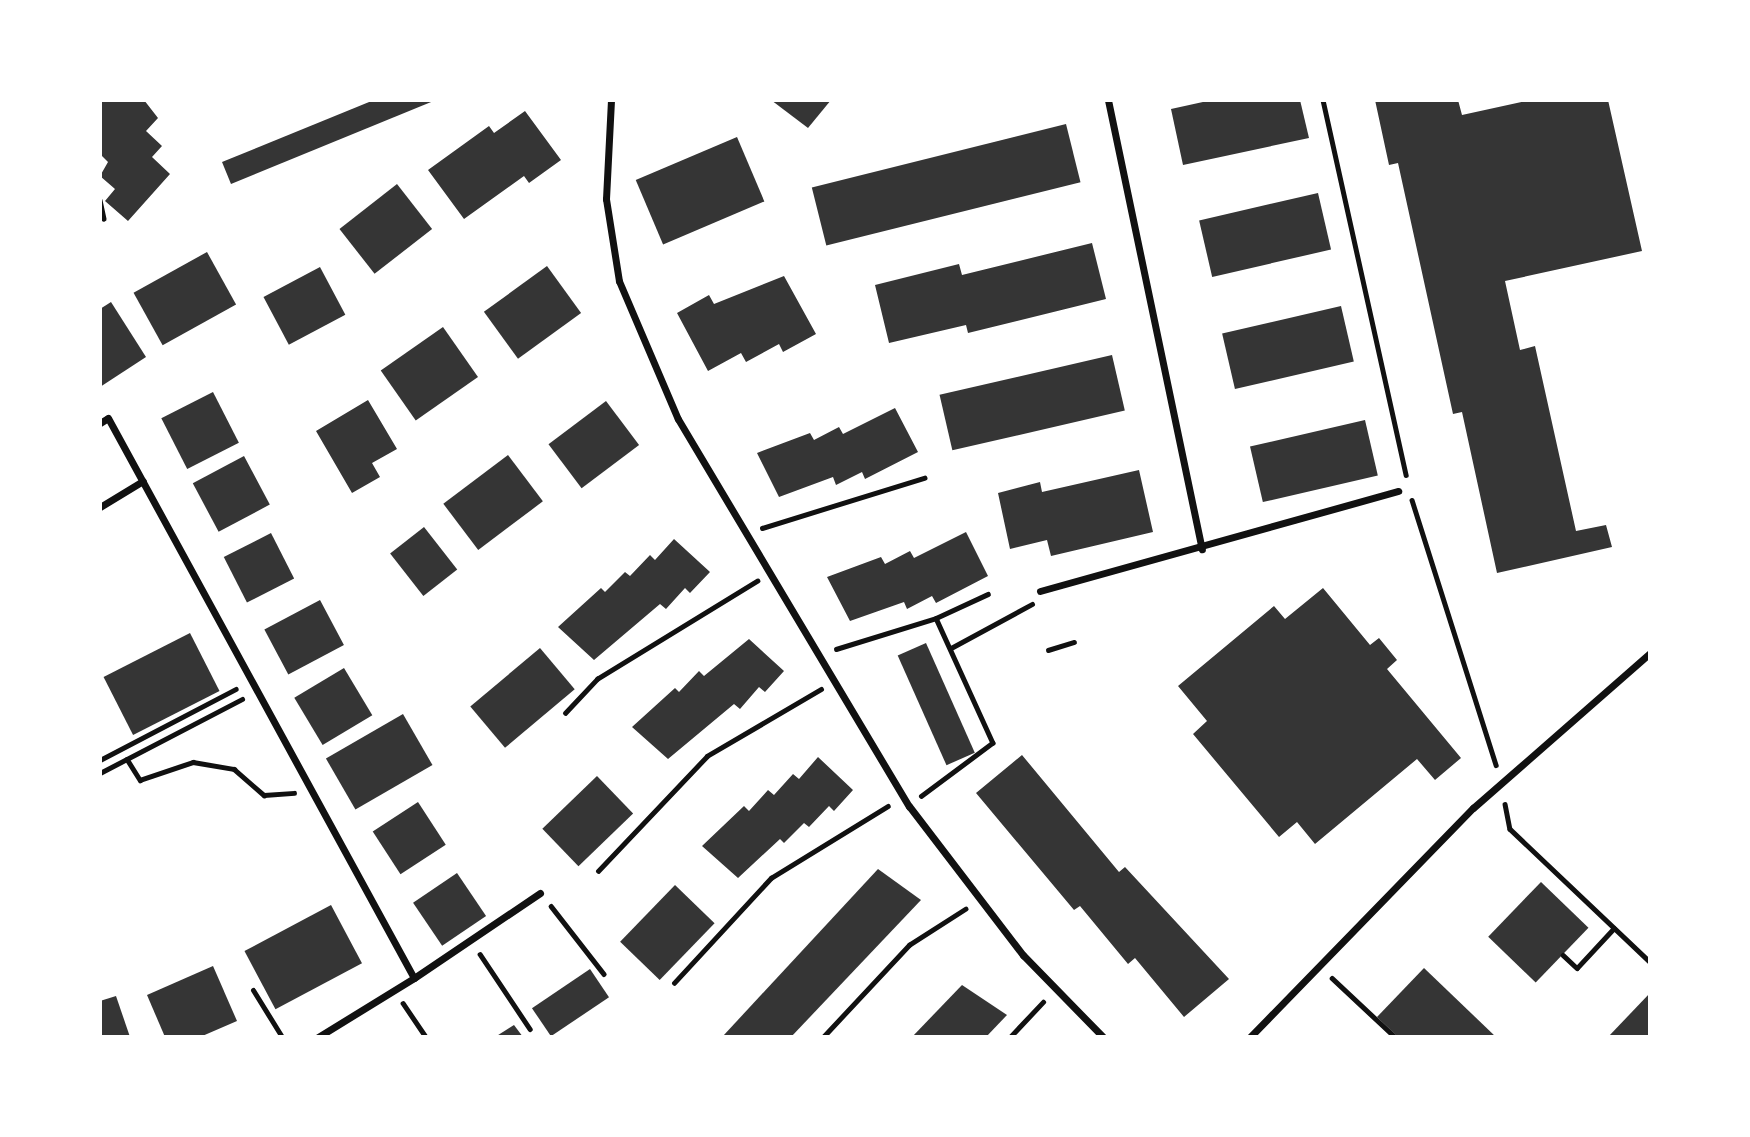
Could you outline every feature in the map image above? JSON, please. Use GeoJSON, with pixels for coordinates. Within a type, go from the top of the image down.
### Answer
{"type":"FeatureCollection","features":[{"type":"Feature","properties":{"kind":"street"},"geometry":{"type":"LineString","coordinates":[[611,100],[606,199],[620,281],[678,419],[909,806],[980,898],[1056,989],[1103,1037]]}},
{"type":"Feature","properties":{"kind":"street"},"geometry":{"type":"LineString","coordinates":[[1108,100],[1202,549]]}},
{"type":"Feature","properties":{"kind":"street"},"geometry":{"type":"LineString","coordinates":[[100,423],[108,418],[414,978]]}},
{"type":"Feature","properties":{"kind":"street"},"geometry":{"type":"LineString","coordinates":[[100,506],[143,481]]}},
{"type":"Feature","properties":{"kind":"street"},"geometry":{"type":"LineString","coordinates":[[1040,591],[1202,549],[1398,491]]}},
{"type":"Feature","properties":{"kind":"street"},"geometry":{"type":"LineString","coordinates":[[1253,1037],[1319,966],[1502,785],[1650,653]]}},
{"type":"Feature","properties":{"kind":"street"},"geometry":{"type":"LineString","coordinates":[[318,1037],[414,978],[540,893]]}},
{"type":"Feature","properties":{"kind":"lane"},"geometry":{"type":"LineString","coordinates":[[253,990],[282,1037]]}},
{"type":"Feature","properties":{"kind":"path"},"geometry":{"type":"LineString","coordinates":[[1323,100],[1418,528],[1502,785],[1510,829],[1650,962]]}},
{"type":"Feature","properties":{"kind":"path"},"geometry":{"type":"LineString","coordinates":[[100,200],[104,219]]}},
{"type":"Feature","properties":{"kind":"path"},"geometry":{"type":"LineString","coordinates":[[747,536],[774,521],[839,508],[924,478]]}},
{"type":"Feature","properties":{"kind":"path"},"geometry":{"type":"LineString","coordinates":[[565,713],[597,679],[769,573]]}},
{"type":"Feature","properties":{"kind":"path"},"geometry":{"type":"LineString","coordinates":[[951,648],[1029,610],[1040,591]]}},
{"type":"Feature","properties":{"kind":"path"},"geometry":{"type":"LineString","coordinates":[[818,655],[936,618],[988,594]]}},
{"type":"Feature","properties":{"kind":"path"},"geometry":{"type":"LineString","coordinates":[[909,806],[993,743],[936,618]]}},
{"type":"Feature","properties":{"kind":"path"},"geometry":{"type":"LineString","coordinates":[[1048,650],[1074,642]]}},
{"type":"Feature","properties":{"kind":"path"},"geometry":{"type":"LineString","coordinates":[[100,760],[186,712],[252,681]]}},
{"type":"Feature","properties":{"kind":"path"},"geometry":{"type":"LineString","coordinates":[[598,871],[707,756],[834,681]]}},
{"type":"Feature","properties":{"kind":"path"},"geometry":{"type":"LineString","coordinates":[[100,774],[258,691]]}},
{"type":"Feature","properties":{"kind":"path"},"geometry":{"type":"LineString","coordinates":[[127,760],[140,780],[193,762],[234,769],[264,795],[311,789]]}},
{"type":"Feature","properties":{"kind":"path"},"geometry":{"type":"LineString","coordinates":[[674,983],[771,878],[903,796]]}},
{"type":"Feature","properties":{"kind":"path"},"geometry":{"type":"LineString","coordinates":[[540,893],[604,974]]}},
{"type":"Feature","properties":{"kind":"path"},"geometry":{"type":"LineString","coordinates":[[823,1037],[909,945],[980,898]]}},
{"type":"Feature","properties":{"kind":"path"},"geometry":{"type":"LineString","coordinates":[[1563,955],[1577,968],[1614,928]]}},
{"type":"Feature","properties":{"kind":"path"},"geometry":{"type":"LineString","coordinates":[[471,940],[530,1029]]}},
{"type":"Feature","properties":{"kind":"path"},"geometry":{"type":"LineString","coordinates":[[1319,966],[1395,1037]]}},
{"type":"Feature","properties":{"kind":"path"},"geometry":{"type":"LineString","coordinates":[[1010,1037],[1056,989]]}},
{"type":"Feature","properties":{"kind":"path"},"geometry":{"type":"LineString","coordinates":[[395,990],[426,1037]]}},
{"type":"Feature","properties":{"kind":"building"},"geometry":{"type":"Polygon","coordinates":[[[100,100],[144,100],[158,118],[146,131],[162,146],[152,157],[170,174],[128,221],[105,201],[115,189],[100,176],[108,162],[100,154],[100,100]]]}},
{"type":"Feature","properties":{"kind":"building"},"geometry":{"type":"Polygon","coordinates":[[[374,100],[436,100],[231,184],[222,162],[374,100]]]}},
{"type":"Feature","properties":{"kind":"building"},"geometry":{"type":"Polygon","coordinates":[[[771,100],[831,100],[808,128],[771,100]]]}},
{"type":"Feature","properties":{"kind":"building"},"geometry":{"type":"Polygon","coordinates":[[[1212,100],[1300,100],[1309,138],[1183,165],[1171,109],[1212,100]]]}},
{"type":"Feature","properties":{"kind":"building"},"geometry":{"type":"Polygon","coordinates":[[[1375,100],[1458,100],[1462,115],[1530,100],[1608,100],[1642,251],[1505,281],[1520,350],[1535,346],[1576,531],[1606,525],[1612,547],[1497,573],[1462,412],[1453,414],[1398,163],[1389,165],[1375,100]]]}},
{"type":"Feature","properties":{"kind":"building"},"geometry":{"type":"Polygon","coordinates":[[[525,111],[561,160],[529,183],[524,176],[464,219],[428,170],[489,126],[494,133],[525,111]]]}},
{"type":"Feature","properties":{"kind":"building"},"geometry":{"type":"Polygon","coordinates":[[[1066,124],[1081,182],[826,246],[812,187],[1066,124]]]}},
{"type":"Feature","properties":{"kind":"building"},"geometry":{"type":"Polygon","coordinates":[[[737,137],[764,201],[663,244],[636,180],[737,137]]]}},
{"type":"Feature","properties":{"kind":"building"},"geometry":{"type":"Polygon","coordinates":[[[397,184],[432,229],[375,274],[339,229],[397,184]]]}},
{"type":"Feature","properties":{"kind":"building"},"geometry":{"type":"Polygon","coordinates":[[[1318,193],[1331,250],[1212,277],[1199,220],[1318,193]]]}},
{"type":"Feature","properties":{"kind":"building"},"geometry":{"type":"Polygon","coordinates":[[[1092,243],[1106,299],[968,333],[966,325],[889,343],[875,285],[959,264],[962,275],[1092,243]]]}},
{"type":"Feature","properties":{"kind":"building"},"geometry":{"type":"Polygon","coordinates":[[[207,252],[236,304],[163,345],[134,293],[207,252]]]}},
{"type":"Feature","properties":{"kind":"building"},"geometry":{"type":"Polygon","coordinates":[[[547,266],[581,313],[518,359],[484,312],[547,266]]]}},
{"type":"Feature","properties":{"kind":"building"},"geometry":{"type":"Polygon","coordinates":[[[320,267],[345,315],[289,345],[263,297],[320,267]]]}},
{"type":"Feature","properties":{"kind":"building"},"geometry":{"type":"Polygon","coordinates":[[[784,276],[816,334],[783,352],[779,344],[746,362],[741,353],[708,371],[677,313],[709,295],[714,304],[784,276]]]}},
{"type":"Feature","properties":{"kind":"building"},"geometry":{"type":"Polygon","coordinates":[[[111,302],[146,357],[100,387],[100,309],[111,302]]]}},
{"type":"Feature","properties":{"kind":"building"},"geometry":{"type":"Polygon","coordinates":[[[1341,306],[1354,362],[1235,389],[1222,333],[1341,306]]]}},
{"type":"Feature","properties":{"kind":"building"},"geometry":{"type":"Polygon","coordinates":[[[443,327],[478,377],[416,421],[381,371],[443,327]]]}},
{"type":"Feature","properties":{"kind":"building"},"geometry":{"type":"Polygon","coordinates":[[[1112,355],[1125,411],[952,450],[940,395],[1112,355]]]}},
{"type":"Feature","properties":{"kind":"building"},"geometry":{"type":"Polygon","coordinates":[[[213,392],[239,443],[187,469],[161,418],[213,392]]]}},
{"type":"Feature","properties":{"kind":"building"},"geometry":{"type":"Polygon","coordinates":[[[368,400],[397,449],[372,463],[380,477],[352,493],[316,431],[368,400]]]}},
{"type":"Feature","properties":{"kind":"building"},"geometry":{"type":"Polygon","coordinates":[[[606,401],[639,445],[582,488],[548,444],[606,401]]]}},
{"type":"Feature","properties":{"kind":"building"},"geometry":{"type":"Polygon","coordinates":[[[895,408],[918,452],[865,479],[862,472],[836,485],[833,477],[779,497],[757,453],[810,433],[814,440],[839,427],[843,434],[895,408]]]}},
{"type":"Feature","properties":{"kind":"building"},"geometry":{"type":"Polygon","coordinates":[[[1365,420],[1378,476],[1263,502],[1250,447],[1365,420]]]}},
{"type":"Feature","properties":{"kind":"building"},"geometry":{"type":"Polygon","coordinates":[[[508,455],[543,501],[478,550],[443,504],[508,455]]]}},
{"type":"Feature","properties":{"kind":"building"},"geometry":{"type":"Polygon","coordinates":[[[244,456],[270,505],[219,532],[193,483],[244,456]]]}},
{"type":"Feature","properties":{"kind":"building"},"geometry":{"type":"Polygon","coordinates":[[[1139,470],[1153,532],[1051,556],[1047,540],[1010,549],[998,493],[1040,482],[1042,492],[1139,470]]]}},
{"type":"Feature","properties":{"kind":"building"},"geometry":{"type":"Polygon","coordinates":[[[424,527],[457,570],[423,596],[390,553],[424,527]]]}},
{"type":"Feature","properties":{"kind":"building"},"geometry":{"type":"Polygon","coordinates":[[[966,532],[988,576],[936,603],[932,596],[907,609],[904,602],[850,621],[827,577],[881,557],[885,564],[910,551],[914,558],[966,532]]]}},
{"type":"Feature","properties":{"kind":"building"},"geometry":{"type":"Polygon","coordinates":[[[271,533],[294,578],[247,603],[224,557],[271,533]]]}},
{"type":"Feature","properties":{"kind":"building"},"geometry":{"type":"Polygon","coordinates":[[[674,539],[710,572],[690,593],[685,588],[666,609],[660,604],[594,660],[558,627],[601,588],[605,592],[625,572],[630,576],[650,555],[655,560],[674,539]]]}},
{"type":"Feature","properties":{"kind":"building"},"geometry":{"type":"Polygon","coordinates":[[[1323,588],[1370,645],[1379,638],[1397,660],[1387,669],[1461,758],[1435,780],[1417,759],[1315,844],[1297,822],[1279,837],[1193,734],[1207,721],[1178,686],[1274,606],[1285,619],[1323,588]]]}},
{"type":"Feature","properties":{"kind":"building"},"geometry":{"type":"Polygon","coordinates":[[[320,600],[344,645],[288,675],[264,630],[320,600]]]}},
{"type":"Feature","properties":{"kind":"building"},"geometry":{"type":"Polygon","coordinates":[[[190,633],[220,691],[133,735],[104,677],[190,633]]]}},
{"type":"Feature","properties":{"kind":"building"},"geometry":{"type":"Polygon","coordinates":[[[749,639],[784,671],[765,692],[759,687],[740,709],[734,704],[668,759],[632,727],[675,688],[679,692],[699,671],[704,676],[749,639]]]}},
{"type":"Feature","properties":{"kind":"building"},"geometry":{"type":"Polygon","coordinates":[[[926,643],[975,753],[946,765],[898,656],[926,643]]]}},
{"type":"Feature","properties":{"kind":"building"},"geometry":{"type":"Polygon","coordinates":[[[540,648],[575,689],[505,748],[470,706],[540,648]]]}},
{"type":"Feature","properties":{"kind":"building"},"geometry":{"type":"Polygon","coordinates":[[[344,668],[372,715],[323,745],[294,698],[344,668]]]}},
{"type":"Feature","properties":{"kind":"building"},"geometry":{"type":"Polygon","coordinates":[[[403,714],[432,765],[355,810],[326,758],[403,714]]]}},
{"type":"Feature","properties":{"kind":"building"},"geometry":{"type":"Polygon","coordinates":[[[1022,755],[1119,872],[1125,867],[1229,979],[1184,1017],[1135,958],[1128,964],[1080,906],[1074,910],[976,793],[1022,755]]]}},
{"type":"Feature","properties":{"kind":"building"},"geometry":{"type":"Polygon","coordinates":[[[818,757],[853,790],[834,811],[829,806],[809,827],[804,823],[784,843],[780,839],[738,878],[702,846],[744,806],[749,811],[768,790],[774,795],[793,774],[799,779],[818,757]]]}},
{"type":"Feature","properties":{"kind":"building"},"geometry":{"type":"Polygon","coordinates":[[[597,776],[633,813],[578,866],[542,829],[597,776]]]}},
{"type":"Feature","properties":{"kind":"building"},"geometry":{"type":"Polygon","coordinates":[[[418,802],[446,845],[400,874],[373,831],[418,802]]]}},
{"type":"Feature","properties":{"kind":"building"},"geometry":{"type":"Polygon","coordinates":[[[878,869],[921,900],[791,1037],[723,1036],[878,869]]]}},
{"type":"Feature","properties":{"kind":"building"},"geometry":{"type":"Polygon","coordinates":[[[457,873],[486,916],[442,946],[413,903],[457,873]]]}},
{"type":"Feature","properties":{"kind":"building"},"geometry":{"type":"Polygon","coordinates":[[[1541,882],[1588,928],[1536,983],[1488,937],[1541,882]]]}},
{"type":"Feature","properties":{"kind":"building"},"geometry":{"type":"Polygon","coordinates":[[[675,885],[715,923],[660,980],[620,942],[675,885]]]}},
{"type":"Feature","properties":{"kind":"building"},"geometry":{"type":"Polygon","coordinates":[[[331,905],[362,963],[275,1009],[244,951],[331,905]]]}},
{"type":"Feature","properties":{"kind":"building"},"geometry":{"type":"Polygon","coordinates":[[[213,966],[237,1021],[200,1037],[165,1037],[147,995],[213,966]]]}},
{"type":"Feature","properties":{"kind":"building"},"geometry":{"type":"Polygon","coordinates":[[[1424,968],[1496,1037],[1398,1037],[1377,1017],[1424,968]]]}},
{"type":"Feature","properties":{"kind":"building"},"geometry":{"type":"Polygon","coordinates":[[[590,969],[609,997],[551,1036],[532,1008],[590,969]]]}},
{"type":"Feature","properties":{"kind":"building"},"geometry":{"type":"Polygon","coordinates":[[[962,985],[1007,1015],[986,1037],[912,1037],[962,985]]]}},
{"type":"Feature","properties":{"kind":"building"},"geometry":{"type":"Polygon","coordinates":[[[1650,993],[1650,1037],[1608,1037],[1650,993]]]}},
{"type":"Feature","properties":{"kind":"building"},"geometry":{"type":"Polygon","coordinates":[[[116,996],[130,1037],[100,1037],[100,1001],[116,996]]]}},
{"type":"Feature","properties":{"kind":"building"},"geometry":{"type":"Polygon","coordinates":[[[514,1025],[523,1037],[495,1037],[514,1025]]]}}]}
